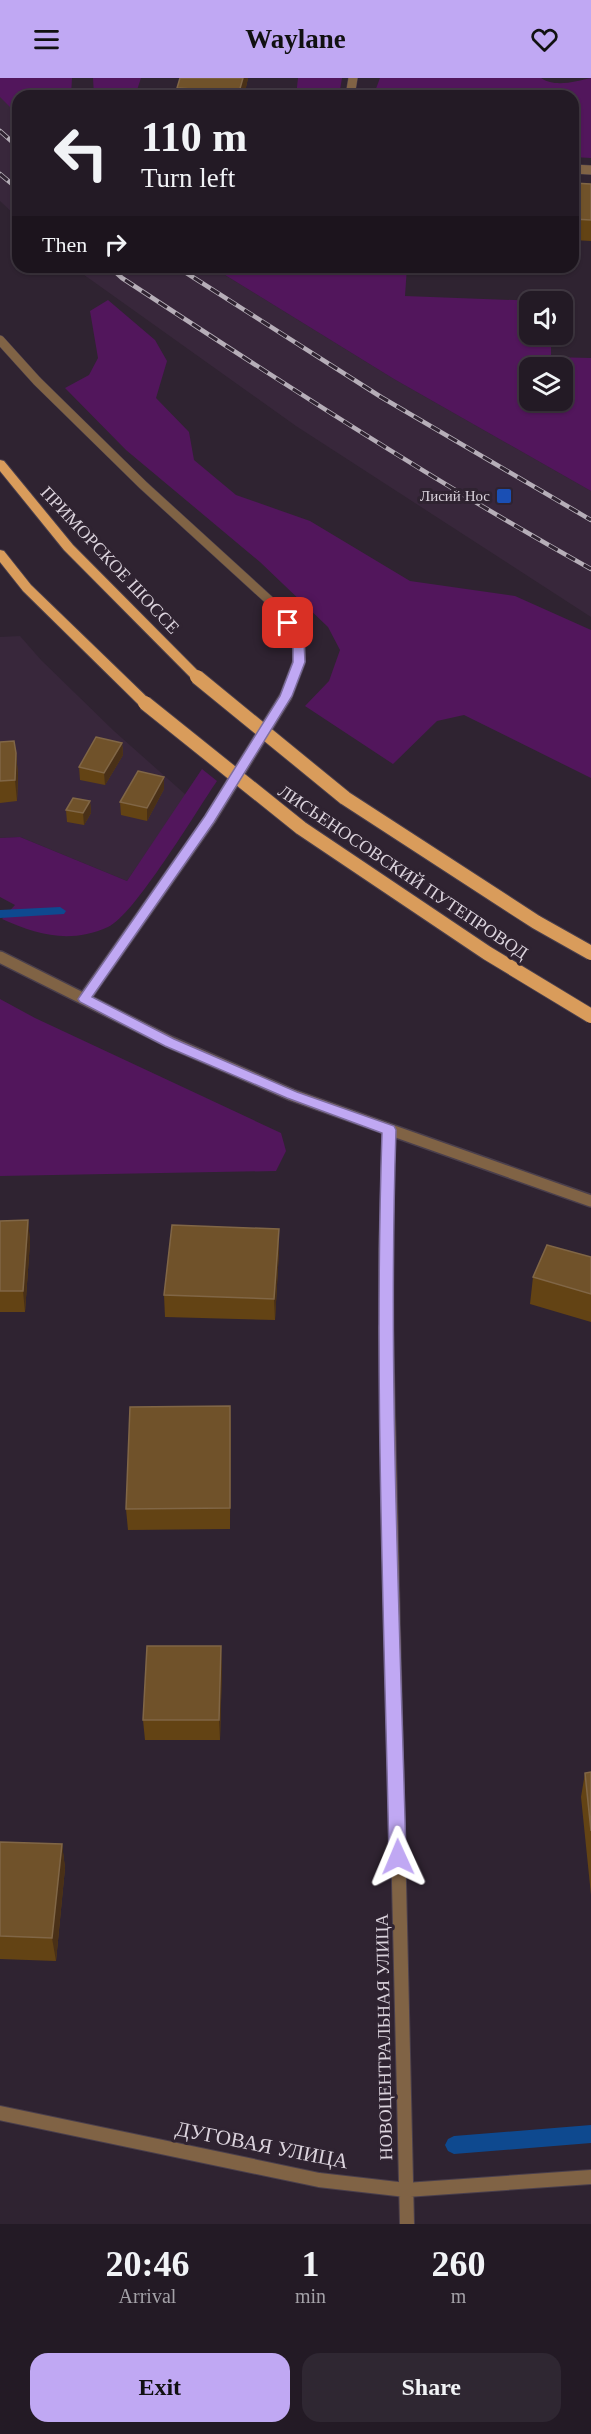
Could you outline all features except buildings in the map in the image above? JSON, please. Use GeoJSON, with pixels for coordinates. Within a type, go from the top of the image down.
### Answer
{"type":"FeatureCollection","features":[{"type":"Feature","properties":{"kind":"main road","name":"ПРИМОРСКОЕ ШОССЕ"},"geometry":{"type":"LineString","coordinates":[[0,463],[15,484],[90,569],[197,677]]}},
{"type":"Feature","properties":{"kind":"main road","name":"ЛИСЬЕНОСОВСКИЙ ПУТЕПРОВОД"},"geometry":{"type":"LineString","coordinates":[[0,554],[27,588],[145,703],[301,828],[487,953],[591,1016]]}},
{"type":"Feature","properties":{"kind":"main road","name":"ЛИСЬЕНОСОВСКИЙ ПУТЕПРОВОД"},"geometry":{"type":"LineString","coordinates":[[197,677],[345,798],[536,922],[591,953]]}},
{"type":"Feature","properties":{"kind":"street"},"geometry":{"type":"LineString","coordinates":[[0,340],[37,381],[143,485],[269,600],[288,623],[299,642],[299,662],[286,696],[210,819],[84,999]]}},
{"type":"Feature","properties":{"kind":"street"},"geometry":{"type":"LineString","coordinates":[[0,957],[200,1056],[292,1095],[591,1200]]}},
{"type":"Feature","properties":{"kind":"street","name":"НОВОЦЕНТРАЛЬНАЯ УЛИЦА"},"geometry":{"type":"LineString","coordinates":[[389,1130],[385,1249],[387,1403],[406,2224]]}},
{"type":"Feature","properties":{"kind":"street","name":"ДУГОВАЯ УЛИЦА"},"geometry":{"type":"LineString","coordinates":[[0,2113],[319,2180],[406,2190],[591,2177]]}},
{"type":"Feature","properties":{"kind":"shaded area"},"geometry":{"type":"Polygon","coordinates":[[[0,78],[72,78],[71,90],[12,90],[12,109],[0,97],[0,78]]]}},
{"type":"Feature","properties":{"kind":"shaded area"},"geometry":{"type":"Polygon","coordinates":[[[93,78],[141,78],[137,90],[94,90],[93,78]]]}},
{"type":"Feature","properties":{"kind":"shaded area"},"geometry":{"type":"Polygon","coordinates":[[[298,78],[342,78],[340,90],[297,90],[298,78]]]}},
{"type":"Feature","properties":{"kind":"shaded area"},"geometry":{"type":"Polygon","coordinates":[[[380,78],[541,78],[559,83],[591,78],[591,158],[579,157],[579,90],[376,90],[380,78]]]}},
{"type":"Feature","properties":{"kind":"shaded area"},"geometry":{"type":"Polygon","coordinates":[[[0,85],[12,98],[12,212],[0,201],[0,85]]]}},
{"type":"Feature","properties":{"kind":"shaded area"},"geometry":{"type":"Polygon","coordinates":[[[81,273],[222,273],[394,379],[591,491],[591,617],[296,426],[81,273]]]}},
{"type":"Feature","properties":{"kind":"shaded area"},"geometry":{"type":"Polygon","coordinates":[[[222,273],[407,273],[405,296],[519,300],[519,345],[551,345],[551,357],[519,357],[519,411],[573,411],[573,358],[591,358],[591,491],[394,379],[222,273]]]}},
{"type":"Feature","properties":{"kind":"shaded area"},"geometry":{"type":"Polygon","coordinates":[[[108,300],[155,340],[167,361],[156,398],[189,432],[194,460],[236,495],[310,521],[410,581],[515,596],[591,630],[591,778],[464,715],[437,721],[393,764],[305,706],[329,681],[340,650],[328,627],[260,562],[126,450],[65,388],[89,375],[98,358],[90,311],[108,300]]]}},
{"type":"Feature","properties":{"kind":"shaded area"},"geometry":{"type":"Polygon","coordinates":[[[20,636],[41,660],[114,731],[186,795],[127,881],[20,837],[0,838],[0,637],[20,636]]]}},
{"type":"Feature","properties":{"kind":"shaded area"},"geometry":{"type":"Polygon","coordinates":[[[202,769],[217,781],[149,884],[119,919],[108,927],[94,932],[67,936],[41,933],[2,919],[15,905],[0,897],[0,838],[20,837],[127,881],[202,769]]]}},
{"type":"Feature","properties":{"kind":"shaded area"},"geometry":{"type":"Polygon","coordinates":[[[0,999],[35,1018],[281,1133],[286,1151],[276,1171],[0,1176],[0,999]]]}},
{"type":"Feature","properties":{"kind":"waterway"},"geometry":{"type":"LineString","coordinates":[[0,914],[60,911]]}},
{"type":"Feature","properties":{"kind":"waterway"},"geometry":{"type":"LineString","coordinates":[[454,2145],[591,2134]]}},
{"type":"Feature","properties":{"kind":"railway"},"geometry":{"type":"LineString","coordinates":[[0,131],[12,142]]}},
{"type":"Feature","properties":{"kind":"railway"},"geometry":{"type":"LineString","coordinates":[[0,174],[12,184]]}},
{"type":"Feature","properties":{"kind":"railway"},"geometry":{"type":"LineString","coordinates":[[117,273],[354,428],[471,500],[591,569]]}},
{"type":"Feature","properties":{"kind":"railway"},"geometry":{"type":"LineString","coordinates":[[186,273],[381,397],[591,520]]}},
{"type":"Feature","properties":{"kind":"place","name":"Лисий Нос"},"geometry":{"type":"Point","coordinates":[504,496]}},
{"type":"Feature","properties":{"kind":"route"},"geometry":{"type":"LineString","coordinates":[[288,623],[299,642],[299,662],[286,696],[210,819],[84,999],[170,1042],[292,1095],[389,1130],[385,1249],[386,1381],[398,1857]]}}]}
